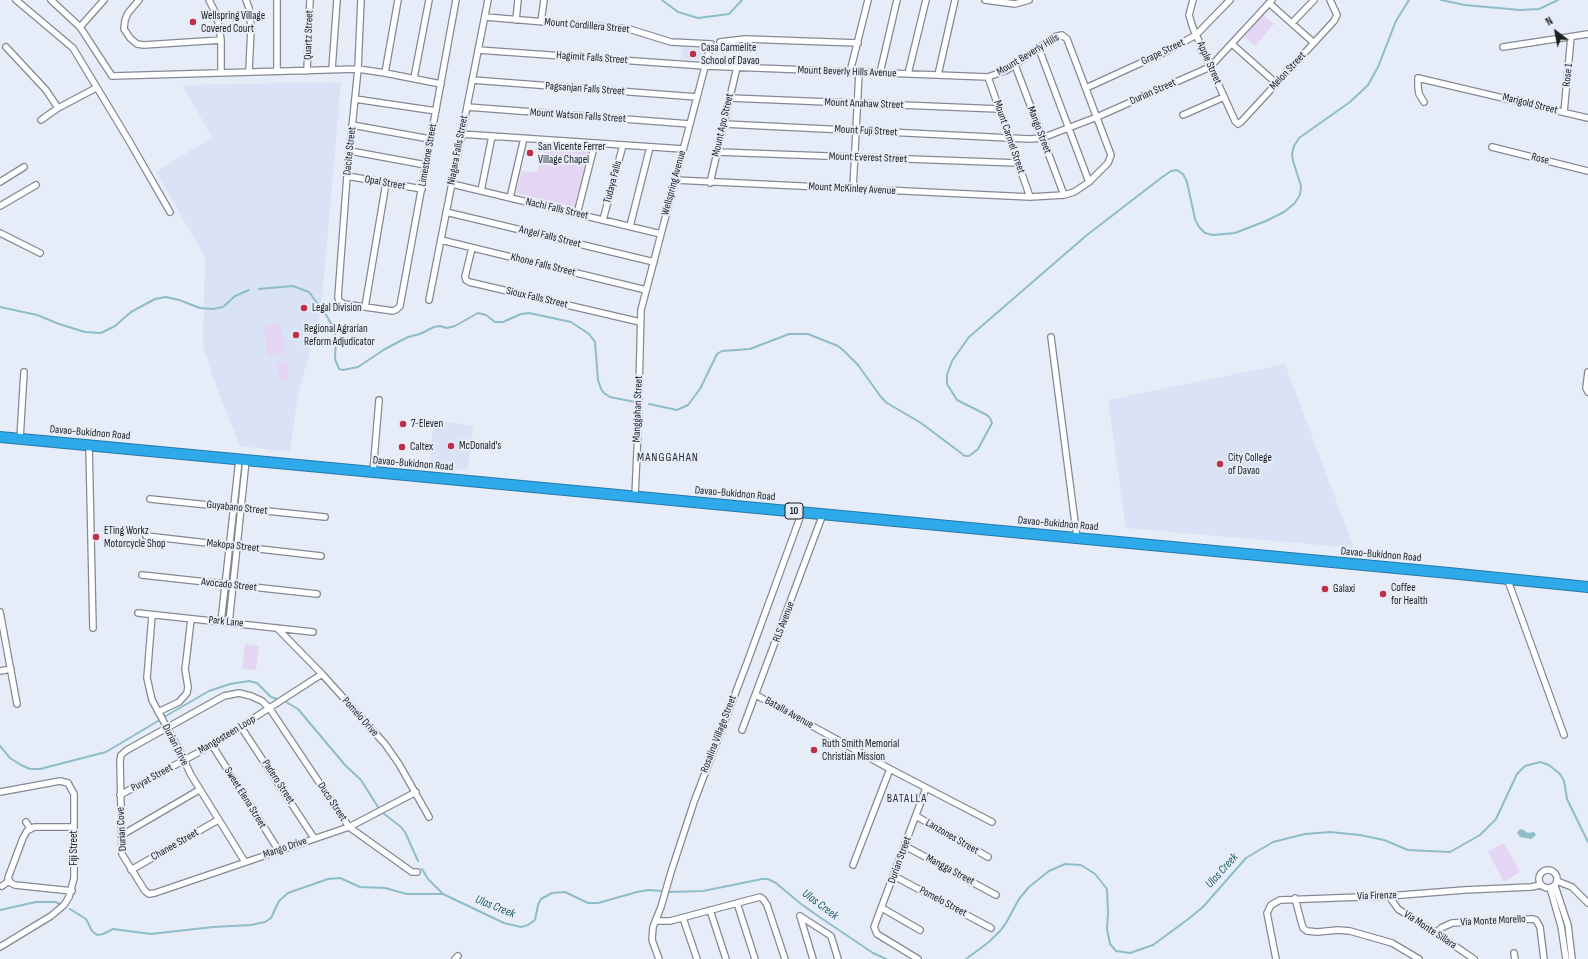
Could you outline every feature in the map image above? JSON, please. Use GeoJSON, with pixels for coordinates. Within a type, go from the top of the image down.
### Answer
{"type":"FeatureCollection","features":[{"type":"Feature","properties":{"kind":"highway","name":"Davao-Bukidnon Road"},"geometry":{"type":"LineString","coordinates":[[0,437],[1507,578],[1588,587]]}},
{"type":"Feature","properties":{"kind":"street"},"geometry":{"type":"LineString","coordinates":[[16,0],[73,48],[170,212]]}},
{"type":"Feature","properties":{"kind":"street"},"geometry":{"type":"LineString","coordinates":[[51,0],[80,27],[112,76],[358,69],[414,78],[440,84]]}},
{"type":"Feature","properties":{"kind":"street"},"geometry":{"type":"LineString","coordinates":[[80,27],[104,0]]}},
{"type":"Feature","properties":{"kind":"street"},"geometry":{"type":"LineString","coordinates":[[139,0],[128,13],[124,28],[130,38],[137,44],[144,45],[221,40]]}},
{"type":"Feature","properties":{"kind":"street"},"geometry":{"type":"LineString","coordinates":[[209,0],[216,14],[221,40],[221,72]]}},
{"type":"Feature","properties":{"kind":"street"},"geometry":{"type":"LineString","coordinates":[[246,0],[249,8],[251,28],[249,71]]}},
{"type":"Feature","properties":{"kind":"street"},"geometry":{"type":"LineString","coordinates":[[277,0],[277,71]]}},
{"type":"Feature","properties":{"kind":"street","name":"Quartz Street"},"geometry":{"type":"LineString","coordinates":[[307,71],[310,0]]}},
{"type":"Feature","properties":{"kind":"street"},"geometry":{"type":"LineString","coordinates":[[332,69],[337,0]]}},
{"type":"Feature","properties":{"kind":"street","name":"Dacite Street"},"geometry":{"type":"LineString","coordinates":[[361,0],[358,69],[347,176],[338,297],[339,301],[344,304],[365,307]]}},
{"type":"Feature","properties":{"kind":"street"},"geometry":{"type":"LineString","coordinates":[[385,73],[398,0]]}},
{"type":"Feature","properties":{"kind":"street"},"geometry":{"type":"LineString","coordinates":[[414,78],[429,0]]}},
{"type":"Feature","properties":{"kind":"street","name":"Limestone Street"},"geometry":{"type":"LineString","coordinates":[[365,307],[393,311],[400,306],[456,0]]}},
{"type":"Feature","properties":{"kind":"street","name":"Niagara Falls Street"},"geometry":{"type":"LineString","coordinates":[[429,300],[488,0]]}},
{"type":"Feature","properties":{"kind":"street"},"geometry":{"type":"LineString","coordinates":[[516,20],[518,0]]}},
{"type":"Feature","properties":{"kind":"street"},"geometry":{"type":"LineString","coordinates":[[541,22],[544,0]]}},
{"type":"Feature","properties":{"kind":"street"},"geometry":{"type":"LineString","coordinates":[[850,72],[868,0]]}},
{"type":"Feature","properties":{"kind":"street"},"geometry":{"type":"LineString","coordinates":[[880,73],[897,0]]}},
{"type":"Feature","properties":{"kind":"street"},"geometry":{"type":"LineString","coordinates":[[908,74],[926,0]]}},
{"type":"Feature","properties":{"kind":"street"},"geometry":{"type":"LineString","coordinates":[[938,75],[955,0]]}},
{"type":"Feature","properties":{"kind":"street"},"geometry":{"type":"LineString","coordinates":[[985,0],[1020,3],[1028,0]]}},
{"type":"Feature","properties":{"kind":"street","name":"Apple Street"},"geometry":{"type":"LineString","coordinates":[[1193,0],[1190,15],[1196,35],[1235,121],[1238,124]]}},
{"type":"Feature","properties":{"kind":"street","name":"Grape Street"},"geometry":{"type":"LineString","coordinates":[[1086,88],[1167,51],[1196,35],[1230,0]]}},
{"type":"Feature","properties":{"kind":"street"},"geometry":{"type":"LineString","coordinates":[[1292,23],[1314,0]]}},
{"type":"Feature","properties":{"kind":"street","name":"Melon Street"},"geometry":{"type":"LineString","coordinates":[[1238,124],[1337,17],[1330,0]]}},
{"type":"Feature","properties":{"kind":"street"},"geometry":{"type":"LineString","coordinates":[[1270,1],[1314,43]]}},
{"type":"Feature","properties":{"kind":"street","name":"Durian Street"},"geometry":{"type":"LineString","coordinates":[[1009,138],[1042,138],[1097,117],[1210,67],[1270,1]]}},
{"type":"Feature","properties":{"kind":"street","name":"Mount Cordillera Street"},"geometry":{"type":"LineString","coordinates":[[485,17],[629,29],[667,41],[711,44]]}},
{"type":"Feature","properties":{"kind":"street"},"geometry":{"type":"LineString","coordinates":[[1503,47],[1571,38],[1588,34]]}},
{"type":"Feature","properties":{"kind":"street","name":"Mount Beverly Hills"},"geometry":{"type":"LineString","coordinates":[[988,77],[1000,73],[1015,65],[1059,35],[1062,35],[1067,39],[1086,88]]}},
{"type":"Feature","properties":{"kind":"street","name":"Rose 1"},"geometry":{"type":"LineString","coordinates":[[1564,112],[1571,38]]}},
{"type":"Feature","properties":{"kind":"street"},"geometry":{"type":"LineString","coordinates":[[720,42],[745,39],[858,43]]}},
{"type":"Feature","properties":{"kind":"street","name":"Wellspring Avenue"},"geometry":{"type":"LineString","coordinates":[[640,322],[646,290],[711,44]]}},
{"type":"Feature","properties":{"kind":"street"},"geometry":{"type":"LineString","coordinates":[[1232,44],[1276,83]]}},
{"type":"Feature","properties":{"kind":"street"},"geometry":{"type":"LineString","coordinates":[[6,47],[46,90],[58,108]]}},
{"type":"Feature","properties":{"kind":"street"},"geometry":{"type":"LineString","coordinates":[[1039,49],[1089,182]]}},
{"type":"Feature","properties":{"kind":"street","name":"Hagimit Falls Street"},"geometry":{"type":"LineString","coordinates":[[478,50],[705,66]]}},
{"type":"Feature","properties":{"kind":"street","name":"Mango Street"},"geometry":{"type":"LineString","coordinates":[[1015,65],[1064,195]]}},
{"type":"Feature","properties":{"kind":"street","name":"Mount Beverly Hills Avenue"},"geometry":{"type":"LineString","coordinates":[[705,66],[988,77]]}},
{"type":"Feature","properties":{"kind":"street","name":"Mount Apo Street"},"geometry":{"type":"LineString","coordinates":[[710,183],[737,67]]}},
{"type":"Feature","properties":{"kind":"street"},"geometry":{"type":"LineString","coordinates":[[853,189],[859,72]]}},
{"type":"Feature","properties":{"kind":"street","name":"Mount Carmel Street"},"geometry":{"type":"LineString","coordinates":[[988,77],[1030,197]]}},
{"type":"Feature","properties":{"kind":"street","name":"Marigold Street"},"geometry":{"type":"LineString","coordinates":[[1424,102],[1419,94],[1418,78],[1471,89],[1588,118]]}},
{"type":"Feature","properties":{"kind":"street","name":"Pagsanjan Falls Street"},"geometry":{"type":"LineString","coordinates":[[472,80],[697,97]]}},
{"type":"Feature","properties":{"kind":"street"},"geometry":{"type":"LineString","coordinates":[[41,120],[58,108],[96,88]]}},
{"type":"Feature","properties":{"kind":"street"},"geometry":{"type":"LineString","coordinates":[[1064,195],[1074,192],[1089,182],[1111,158],[1111,152],[1086,88]]}},
{"type":"Feature","properties":{"kind":"street"},"geometry":{"type":"LineString","coordinates":[[1183,115],[1224,97]]}},
{"type":"Feature","properties":{"kind":"street","name":"Mount Anahaw Street"},"geometry":{"type":"LineString","coordinates":[[730,98],[999,109]]}},
{"type":"Feature","properties":{"kind":"street"},"geometry":{"type":"LineString","coordinates":[[355,99],[436,111]]}},
{"type":"Feature","properties":{"kind":"street","name":"Mount Watson Falls Street"},"geometry":{"type":"LineString","coordinates":[[467,107],[690,124]]}},
{"type":"Feature","properties":{"kind":"street","name":"Mount Fuji Street"},"geometry":{"type":"LineString","coordinates":[[724,124],[1009,138]]}},
{"type":"Feature","properties":{"kind":"street"},"geometry":{"type":"LineString","coordinates":[[352,125],[430,139]]}},
{"type":"Feature","properties":{"kind":"street"},"geometry":{"type":"LineString","coordinates":[[461,134],[683,149]]}},
{"type":"Feature","properties":{"kind":"street"},"geometry":{"type":"LineString","coordinates":[[481,191],[492,136]]}},
{"type":"Feature","properties":{"kind":"street"},"geometry":{"type":"LineString","coordinates":[[510,198],[524,138]]}},
{"type":"Feature","properties":{"kind":"street"},"geometry":{"type":"LineString","coordinates":[[577,214],[595,143]]}},
{"type":"Feature","properties":{"kind":"street","name":"Tudaya Falls"},"geometry":{"type":"LineString","coordinates":[[603,220],[623,145]]}},
{"type":"Feature","properties":{"kind":"street"},"geometry":{"type":"LineString","coordinates":[[630,226],[650,147]]}},
{"type":"Feature","properties":{"kind":"street","name":"Rose"},"geometry":{"type":"LineString","coordinates":[[1492,148],[1588,171]]}},
{"type":"Feature","properties":{"kind":"street"},"geometry":{"type":"LineString","coordinates":[[350,151],[426,165]]}},
{"type":"Feature","properties":{"kind":"street","name":"Mount Everest Street"},"geometry":{"type":"LineString","coordinates":[[717,152],[1018,163]]}},
{"type":"Feature","properties":{"kind":"street"},"geometry":{"type":"LineString","coordinates":[[0,182],[24,167]]}},
{"type":"Feature","properties":{"kind":"street","name":"Opal Street"},"geometry":{"type":"LineString","coordinates":[[347,176],[422,189]]}},
{"type":"Feature","properties":{"kind":"street","name":"Mount McKinley Avenue"},"geometry":{"type":"LineString","coordinates":[[675,180],[710,183],[1030,197],[1064,195]]}},
{"type":"Feature","properties":{"kind":"street"},"geometry":{"type":"LineString","coordinates":[[365,307],[386,183]]}},
{"type":"Feature","properties":{"kind":"street"},"geometry":{"type":"LineString","coordinates":[[0,206],[36,184]]}},
{"type":"Feature","properties":{"kind":"street","name":"Nachi Falls Street"},"geometry":{"type":"LineString","coordinates":[[452,184],[662,234]]}},
{"type":"Feature","properties":{"kind":"street","name":"Angel Falls Street"},"geometry":{"type":"LineString","coordinates":[[446,212],[654,262]]}},
{"type":"Feature","properties":{"kind":"street"},"geometry":{"type":"LineString","coordinates":[[0,233],[40,253]]}},
{"type":"Feature","properties":{"kind":"street","name":"Khone Falls Street"},"geometry":{"type":"LineString","coordinates":[[441,240],[646,290]]}},
{"type":"Feature","properties":{"kind":"street","name":"Sioux Falls Street"},"geometry":{"type":"LineString","coordinates":[[472,248],[465,277],[469,282],[640,322]]}},
{"type":"Feature","properties":{"kind":"street","name":"Manggahan Street"},"geometry":{"type":"LineString","coordinates":[[635,497],[640,322]]}},
{"type":"Feature","properties":{"kind":"street"},"geometry":{"type":"LineString","coordinates":[[1051,337],[1077,538]]}},
{"type":"Feature","properties":{"kind":"street"},"geometry":{"type":"LineString","coordinates":[[20,439],[24,372]]}},
{"type":"Feature","properties":{"kind":"street"},"geometry":{"type":"LineString","coordinates":[[1588,372],[1586,388],[1588,392]]}},
{"type":"Feature","properties":{"kind":"street"},"geometry":{"type":"LineString","coordinates":[[373,472],[379,400]]}},
{"type":"Feature","properties":{"kind":"street"},"geometry":{"type":"LineString","coordinates":[[88,445],[93,628]]}},
{"type":"Feature","properties":{"kind":"street"},"geometry":{"type":"LineString","coordinates":[[222,622],[236,483],[242,460]]}},
{"type":"Feature","properties":{"kind":"street"},"geometry":{"type":"LineString","coordinates":[[229,623],[243,484],[242,460]]}},
{"type":"Feature","properties":{"kind":"street"},"geometry":{"type":"LineString","coordinates":[[236,483],[243,484]]}},
{"type":"Feature","properties":{"kind":"street","name":"Guyabano Street"},"geometry":{"type":"LineString","coordinates":[[150,499],[325,517]]}},
{"type":"Feature","properties":{"kind":"street","name":"Rosalina Village Street"},"geometry":{"type":"LineString","coordinates":[[659,959],[654,946],[652,934],[694,802],[802,512]]}},
{"type":"Feature","properties":{"kind":"street","name":"RLS Avenue"},"geometry":{"type":"LineString","coordinates":[[742,730],[823,514]]}},
{"type":"Feature","properties":{"kind":"street","name":"Makopa Street"},"geometry":{"type":"LineString","coordinates":[[146,536],[321,556]]}},
{"type":"Feature","properties":{"kind":"street","name":"Avocado Street"},"geometry":{"type":"LineString","coordinates":[[142,576],[317,594]]}},
{"type":"Feature","properties":{"kind":"street"},"geometry":{"type":"LineString","coordinates":[[1507,578],[1564,735]]}},
{"type":"Feature","properties":{"kind":"street"},"geometry":{"type":"LineString","coordinates":[[0,612],[17,704]]}},
{"type":"Feature","properties":{"kind":"street","name":"Park Lane"},"geometry":{"type":"LineString","coordinates":[[138,613],[313,632]]}},
{"type":"Feature","properties":{"kind":"street","name":"Durian Drive"},"geometry":{"type":"LineString","coordinates":[[152,615],[147,678],[152,700],[199,790],[245,862]]}},
{"type":"Feature","properties":{"kind":"street"},"geometry":{"type":"LineString","coordinates":[[158,712],[179,702],[187,693],[186,662],[191,619]]}},
{"type":"Feature","properties":{"kind":"street","name":"Pomelo Drive"},"geometry":{"type":"LineString","coordinates":[[277,628],[322,674],[385,744],[416,792],[429,817]]}},
{"type":"Feature","properties":{"kind":"street"},"geometry":{"type":"LineString","coordinates":[[0,671],[11,669]]}},
{"type":"Feature","properties":{"kind":"street","name":"Mangosteen Loop"},"geometry":{"type":"LineString","coordinates":[[184,760],[212,745],[270,709],[322,674]]}},
{"type":"Feature","properties":{"kind":"street","name":"Mangosteen Loop"},"geometry":{"type":"LineString","coordinates":[[121,755],[127,750],[232,693],[244,693],[262,702],[270,709]]}},
{"type":"Feature","properties":{"kind":"street","name":"Batalla Avenue"},"geometry":{"type":"LineString","coordinates":[[756,695],[890,769],[992,822]]}},
{"type":"Feature","properties":{"kind":"street","name":"Duco Street"},"geometry":{"type":"LineString","coordinates":[[270,709],[348,826],[412,872],[417,872]]}},
{"type":"Feature","properties":{"kind":"street","name":"Padero Street"},"geometry":{"type":"LineString","coordinates":[[241,727],[314,838]]}},
{"type":"Feature","properties":{"kind":"street","name":"Sweet Elena Street"},"geometry":{"type":"LineString","coordinates":[[212,745],[279,850]]}},
{"type":"Feature","properties":{"kind":"street","name":"Durian Cove"},"geometry":{"type":"LineString","coordinates":[[121,755],[120,795],[122,854],[145,891],[149,894]]}},
{"type":"Feature","properties":{"kind":"street","name":"Puyat Street"},"geometry":{"type":"LineString","coordinates":[[120,795],[184,760]]}},
{"type":"Feature","properties":{"kind":"street"},"geometry":{"type":"LineString","coordinates":[[853,865],[890,769]]}},
{"type":"Feature","properties":{"kind":"street","name":"Fiji Street"},"geometry":{"type":"LineString","coordinates":[[0,792],[65,781],[70,786],[74,794],[74,878],[72,891],[67,901],[59,910],[0,947]]}},
{"type":"Feature","properties":{"kind":"street","name":"Durian Street"},"geometry":{"type":"LineString","coordinates":[[918,959],[877,934],[874,931],[874,927],[926,788]]}},
{"type":"Feature","properties":{"kind":"street"},"geometry":{"type":"LineString","coordinates":[[122,835],[199,790]]}},
{"type":"Feature","properties":{"kind":"street","name":"Mango Drive"},"geometry":{"type":"LineString","coordinates":[[149,894],[367,819],[416,792]]}},
{"type":"Feature","properties":{"kind":"street","name":"Lanzones Street"},"geometry":{"type":"LineString","coordinates":[[916,816],[988,857]]}},
{"type":"Feature","properties":{"kind":"street","name":"Chanee Street"},"geometry":{"type":"LineString","coordinates":[[131,870],[218,820]]}},
{"type":"Feature","properties":{"kind":"street"},"geometry":{"type":"LineString","coordinates":[[26,822],[30,828]]}},
{"type":"Feature","properties":{"kind":"street"},"geometry":{"type":"LineString","coordinates":[[9,881],[8,874],[23,838],[30,828],[74,826]]}},
{"type":"Feature","properties":{"kind":"street","name":"Mangga Street"},"geometry":{"type":"LineString","coordinates":[[905,846],[996,895]]}},
{"type":"Feature","properties":{"kind":"street"},"geometry":{"type":"LineString","coordinates":[[1566,959],[1554,885],[1555,873],[1546,870],[1539,876],[1541,885],[1545,888],[1554,885],[1572,887],[1588,903]]}},
{"type":"Feature","properties":{"kind":"street","name":"Pomelo Street"},"geometry":{"type":"LineString","coordinates":[[894,876],[991,928]]}},
{"type":"Feature","properties":{"kind":"street"},"geometry":{"type":"LineString","coordinates":[[9,881],[15,884],[72,891]]}},
{"type":"Feature","properties":{"kind":"street"},"geometry":{"type":"LineString","coordinates":[[2,886],[9,881]]}},
{"type":"Feature","properties":{"kind":"street","name":"Via Firenze"},"geometry":{"type":"LineString","coordinates":[[1276,959],[1267,917],[1268,909],[1274,902],[1280,900],[1295,898],[1389,896],[1464,890],[1531,887],[1541,885]]}},
{"type":"Feature","properties":{"kind":"street"},"geometry":{"type":"LineString","coordinates":[[1554,885],[1562,902],[1568,925],[1572,959]]}},
{"type":"Feature","properties":{"kind":"street","name":"Via Monte Sillara"},"geometry":{"type":"LineString","coordinates":[[1389,896],[1398,909],[1474,959]]}},
{"type":"Feature","properties":{"kind":"street"},"geometry":{"type":"LineString","coordinates":[[656,921],[666,922],[757,898],[763,899],[766,902],[784,959]]}},
{"type":"Feature","properties":{"kind":"street"},"geometry":{"type":"LineString","coordinates":[[1295,898],[1303,928],[1307,931],[1350,931],[1392,943],[1419,959]]}},
{"type":"Feature","properties":{"kind":"street"},"geometry":{"type":"LineString","coordinates":[[737,903],[754,959]]}},
{"type":"Feature","properties":{"kind":"street"},"geometry":{"type":"LineString","coordinates":[[882,908],[920,930]]}},
{"type":"Feature","properties":{"kind":"street"},"geometry":{"type":"LineString","coordinates":[[710,910],[726,959]]}},
{"type":"Feature","properties":{"kind":"street"},"geometry":{"type":"LineString","coordinates":[[813,959],[800,916],[831,936],[838,959]]}},
{"type":"Feature","properties":{"kind":"street"},"geometry":{"type":"LineString","coordinates":[[683,918],[697,959]]}},
{"type":"Feature","properties":{"kind":"street","name":"Via Monte Morello"},"geometry":{"type":"LineString","coordinates":[[1436,933],[1441,928],[1452,923],[1532,919],[1536,920],[1540,927],[1544,959]]}},
{"type":"Feature","properties":{"kind":"street"},"geometry":{"type":"LineString","coordinates":[[1561,926],[1568,925]]}},
{"type":"Feature","properties":{"kind":"shaded area"},"geometry":{"type":"Polygon","coordinates":[[[1263,15],[1274,24],[1255,46],[1244,37],[1263,15]]]}},
{"type":"Feature","properties":{"kind":"shaded area","name":"Casa Carmelite School of Davao"},"geometry":{"type":"Polygon","coordinates":[[[683,46],[705,49],[704,61],[681,59],[683,46]]]}},
{"type":"Feature","properties":{"kind":"shaded area"},"geometry":{"type":"Polygon","coordinates":[[[341,82],[321,311],[298,394],[290,452],[240,446],[216,386],[203,346],[205,257],[156,172],[212,137],[182,85],[341,82]]]}},
{"type":"Feature","properties":{"kind":"shaded area"},"geometry":{"type":"Polygon","coordinates":[[[545,145],[590,147],[575,207],[516,193],[522,171],[537,172],[545,145]]]}},
{"type":"Feature","properties":{"kind":"shaded area"},"geometry":{"type":"Polygon","coordinates":[[[281,323],[285,353],[267,356],[264,326],[281,323]]]}},
{"type":"Feature","properties":{"kind":"shaded area"},"geometry":{"type":"Polygon","coordinates":[[[288,361],[289,380],[279,381],[277,362],[288,361]]]}},
{"type":"Feature","properties":{"kind":"shaded area","name":"City College of Davao"},"geometry":{"type":"Polygon","coordinates":[[[1285,364],[1354,548],[1126,528],[1108,400],[1285,364]]]}},
{"type":"Feature","properties":{"kind":"shaded area","name":"McDonald's"},"geometry":{"type":"Polygon","coordinates":[[[434,420],[474,426],[467,470],[429,466],[434,420]]]}},
{"type":"Feature","properties":{"kind":"shaded area"},"geometry":{"type":"Polygon","coordinates":[[[245,644],[259,646],[256,670],[242,669],[245,644]]]}},
{"type":"Feature","properties":{"kind":"shaded area"},"geometry":{"type":"Polygon","coordinates":[[[1504,843],[1520,872],[1504,882],[1488,852],[1504,843]]]}},
{"type":"Feature","properties":{"kind":"water"},"geometry":{"type":"Polygon","coordinates":[[[1522,829],[1528,833],[1534,832],[1536,835],[1531,839],[1520,837],[1517,833],[1522,829]]]}},
{"type":"Feature","properties":{"kind":"waterway"},"geometry":{"type":"LineString","coordinates":[[662,0],[678,12],[698,18],[729,14],[742,0]]}},
{"type":"Feature","properties":{"kind":"waterway"},"geometry":{"type":"LineString","coordinates":[[649,404],[677,410],[688,405],[700,389],[717,354],[722,351],[750,349],[789,334],[808,334],[838,346],[858,365],[887,403],[921,423],[965,456],[969,456],[978,449],[992,423],[987,415],[957,400],[947,384],[947,375],[952,361],[969,337],[1087,235],[1171,171],[1177,170],[1183,174],[1187,182],[1195,219],[1199,227],[1205,233],[1213,235],[1235,233],[1284,212],[1294,204],[1300,195],[1301,186],[1292,154],[1294,146],[1299,138],[1350,102],[1368,85],[1378,67],[1396,21],[1409,0]]}},
{"type":"Feature","properties":{"kind":"waterway"},"geometry":{"type":"LineString","coordinates":[[1441,0],[1465,5],[1520,10],[1539,9],[1558,0]]}},
{"type":"Feature","properties":{"kind":"waterway"},"geometry":{"type":"LineString","coordinates":[[259,289],[293,286],[309,292],[328,318],[334,330],[336,339],[335,359],[339,369],[343,370],[358,367],[385,349],[408,337],[420,334],[434,327],[440,326],[447,328],[455,326],[478,313],[486,315],[495,322],[503,322],[521,314],[529,313],[571,322],[589,334],[595,342],[598,380],[604,393],[610,397],[635,402]]}},
{"type":"Feature","properties":{"kind":"waterway"},"geometry":{"type":"LineString","coordinates":[[0,307],[37,315],[85,332],[101,333],[115,326],[131,312],[155,299],[166,297],[200,308],[213,309],[223,307],[235,296],[249,290]]}},
{"type":"Feature","properties":{"kind":"waterway"},"geometry":{"type":"LineString","coordinates":[[164,717],[209,691],[230,684],[249,681],[257,683],[271,697],[277,699]]}},
{"type":"Feature","properties":{"kind":"waterway"},"geometry":{"type":"LineString","coordinates":[[286,702],[298,709],[345,765],[361,780],[378,807]]}},
{"type":"Feature","properties":{"kind":"waterway"},"geometry":{"type":"LineString","coordinates":[[0,746],[10,758],[21,765],[30,769],[40,769],[106,752],[158,721]]}},
{"type":"Feature","properties":{"kind":"waterway","name":"Ulas Creek"},"geometry":{"type":"LineString","coordinates":[[966,959],[989,942],[1001,930],[1019,899],[1029,887],[1049,871],[1065,864],[1081,865],[1095,874],[1107,889],[1107,929],[1110,944],[1116,951],[1130,953],[1153,945],[1187,920],[1203,907],[1246,858],[1273,842],[1305,834],[1330,832],[1360,835],[1384,840],[1408,850],[1450,852],[1480,835],[1496,819],[1517,774],[1525,766],[1540,762],[1549,765],[1560,774],[1564,781],[1567,799],[1588,842]]}},
{"type":"Feature","properties":{"kind":"waterway"},"geometry":{"type":"LineString","coordinates":[[383,813],[405,832],[418,861]]}},
{"type":"Feature","properties":{"kind":"waterway","name":"Ulas Creek"},"geometry":{"type":"LineString","coordinates":[[422,869],[428,879],[443,894],[504,923],[521,927],[528,925],[535,920],[538,905],[541,899],[552,893],[565,892],[588,903],[598,903],[637,892],[649,890],[662,891]]}},
{"type":"Feature","properties":{"kind":"waterway"},"geometry":{"type":"LineString","coordinates":[[70,909],[86,919],[92,931],[97,935],[113,929],[151,934],[213,927],[251,925],[265,922],[271,918],[279,901],[288,893],[328,879],[340,878],[360,887],[385,888],[407,894],[443,894]]}},
{"type":"Feature","properties":{"kind":"waterway","name":"Ulas Creek"},"geometry":{"type":"LineString","coordinates":[[669,892],[703,891],[768,879],[776,883],[818,916],[873,953],[886,959]]}},
{"type":"Feature","properties":{"kind":"waterway"},"geometry":{"type":"LineString","coordinates":[[0,910],[36,902],[55,902],[60,904]]}},
{"type":"Feature","properties":{"kind":"place","name":"Wellspring Village Covered Court"},"geometry":{"type":"Point","coordinates":[193,22]}},
{"type":"Feature","properties":{"kind":"place","name":"Casa Carmelite School of Davao"},"geometry":{"type":"Point","coordinates":[693,54]}},
{"type":"Feature","properties":{"kind":"place","name":"San Vicente Ferrer Village Chapel"},"geometry":{"type":"Point","coordinates":[530,153]}},
{"type":"Feature","properties":{"kind":"place","name":"Legal Division"},"geometry":{"type":"Point","coordinates":[304,308]}},
{"type":"Feature","properties":{"kind":"place","name":"Regional Agrarian Reform Adjudicator"},"geometry":{"type":"Point","coordinates":[296,335]}},
{"type":"Feature","properties":{"kind":"place","name":"7-Eleven"},"geometry":{"type":"Point","coordinates":[403,424]}},
{"type":"Feature","properties":{"kind":"place","name":"McDonald's"},"geometry":{"type":"Point","coordinates":[451,446]}},
{"type":"Feature","properties":{"kind":"place","name":"Caltex"},"geometry":{"type":"Point","coordinates":[402,447]}},
{"type":"Feature","properties":{"kind":"place","name":"City College of Davao"},"geometry":{"type":"Point","coordinates":[1220,464]}},
{"type":"Feature","properties":{"kind":"place","name":"ETing Workz Motorcycle Shop"},"geometry":{"type":"Point","coordinates":[96,537]}},
{"type":"Feature","properties":{"kind":"place","name":"Galaxi"},"geometry":{"type":"Point","coordinates":[1325,589]}},
{"type":"Feature","properties":{"kind":"place","name":"Coffee for Health"},"geometry":{"type":"Point","coordinates":[1383,594]}},
{"type":"Feature","properties":{"kind":"place","name":"Ruth Smith Memorial Christian Mission"},"geometry":{"type":"Point","coordinates":[814,750]}},
{"type":"Feature","properties":{"kind":"district","name":"MANGGAHAN"},"geometry":{"type":"Point","coordinates":[668,458]}},
{"type":"Feature","properties":{"kind":"district","name":"BATALLA"},"geometry":{"type":"Point","coordinates":[907,799]}}]}
